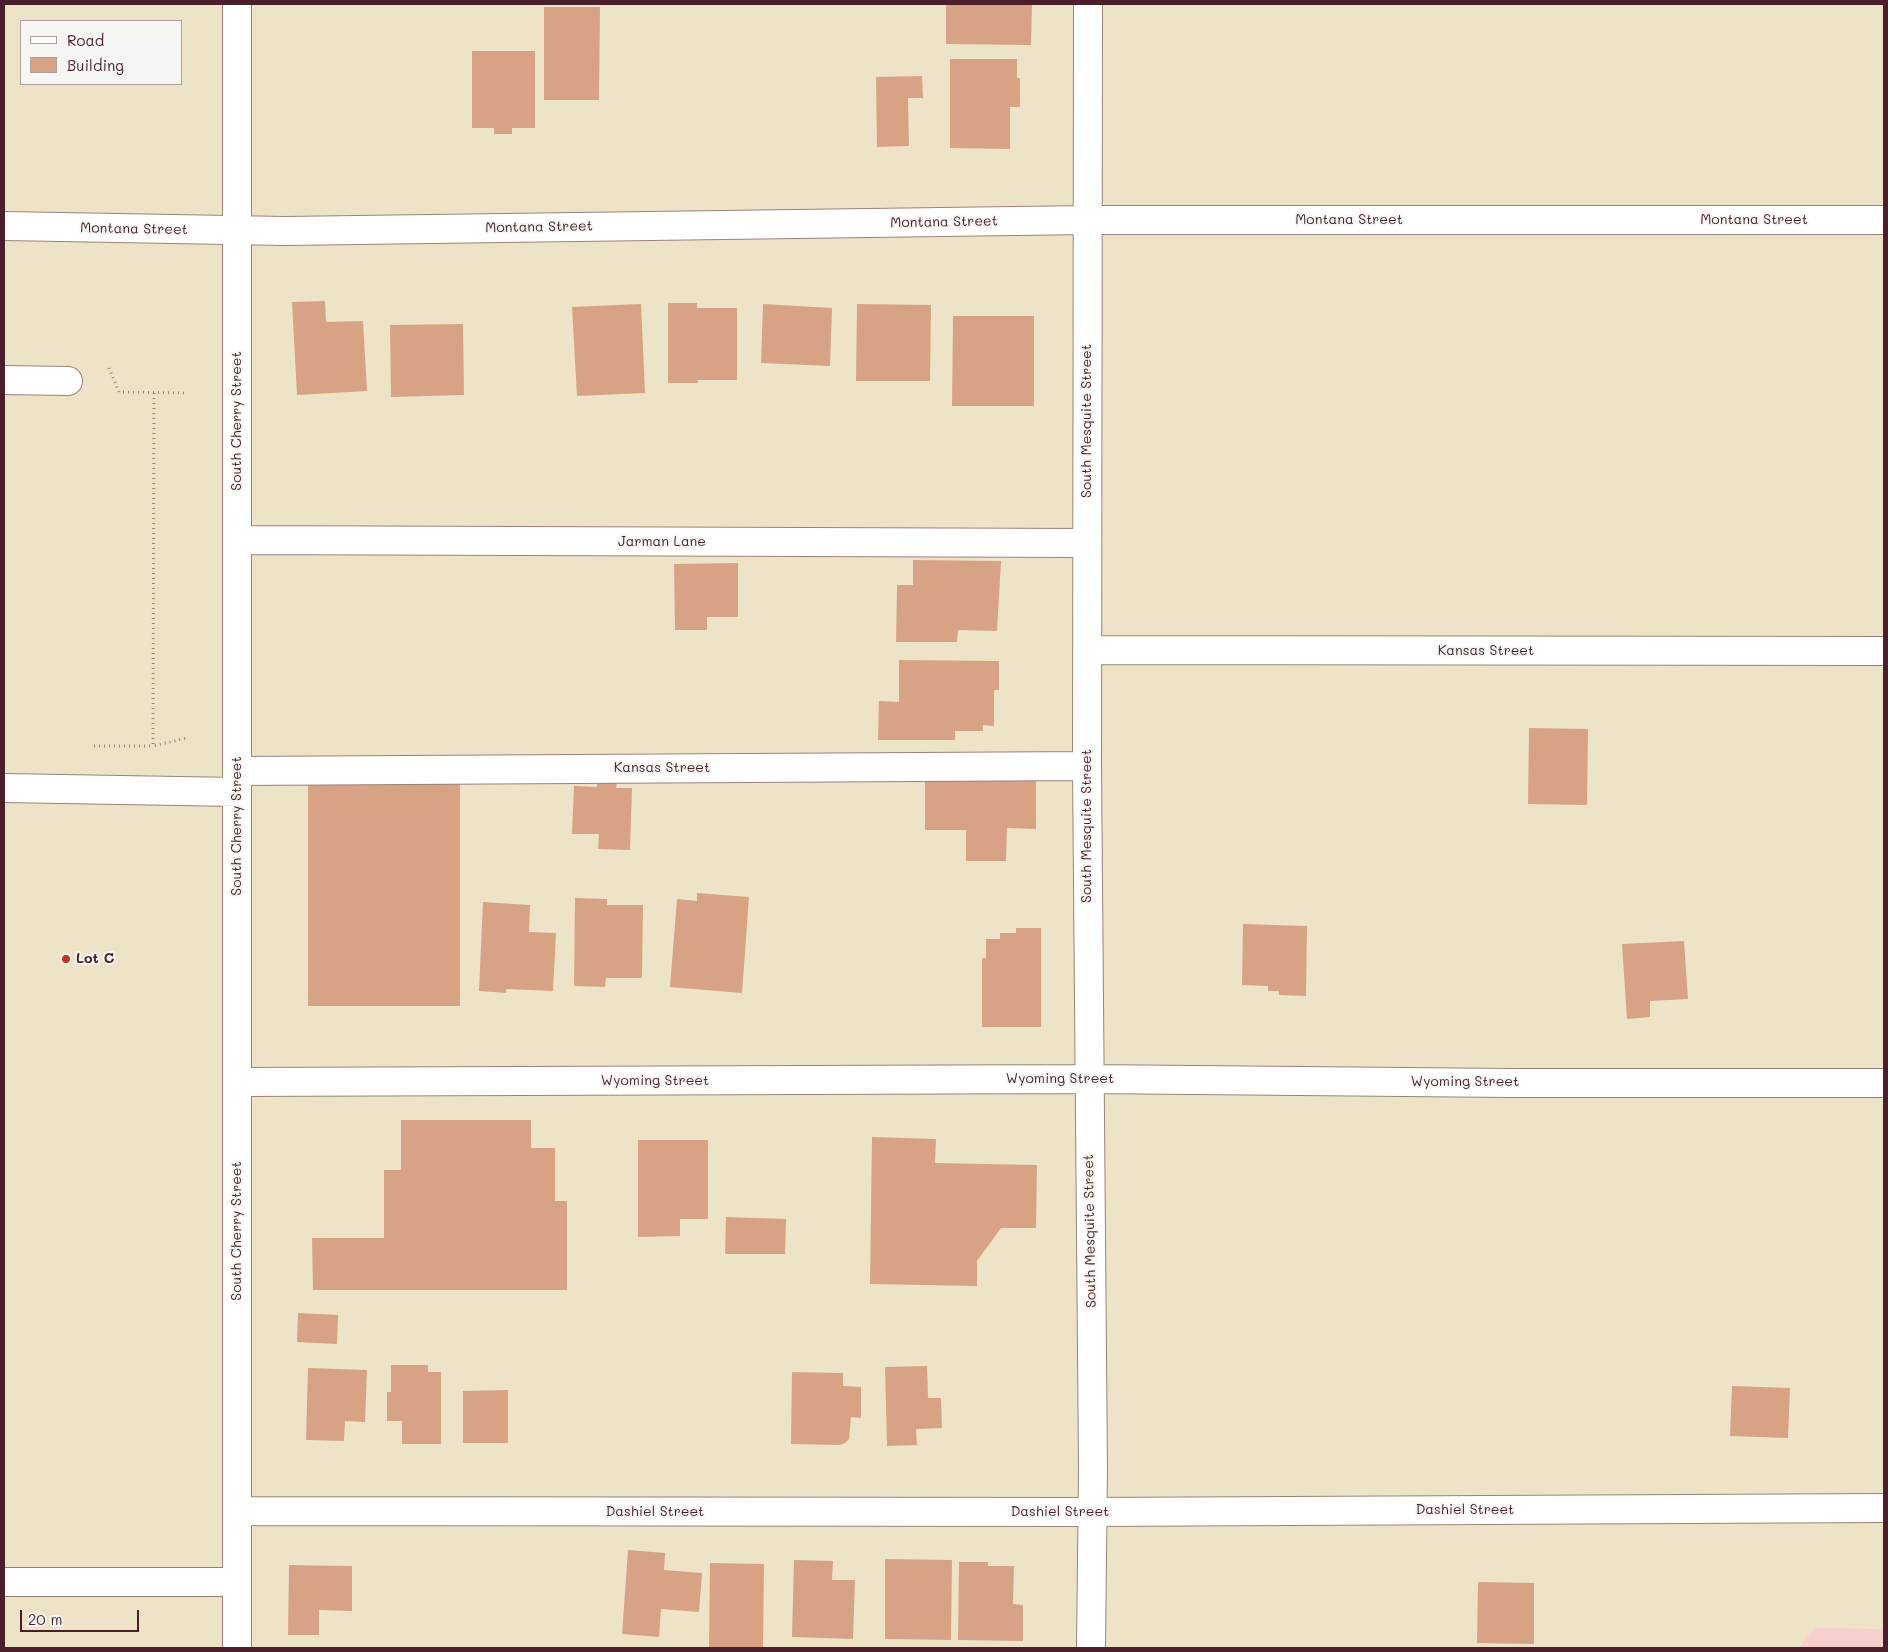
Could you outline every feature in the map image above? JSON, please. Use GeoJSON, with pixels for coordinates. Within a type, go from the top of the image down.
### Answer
{"type":"FeatureCollection","features":[{"type":"Feature","properties":{"kind":"street","name":"South Cherry Street"},"geometry":{"type":"LineString","coordinates":[[236,1648],[237,4]]}},
{"type":"Feature","properties":{"kind":"street","name":"South Mesquite Street"},"geometry":{"type":"LineString","coordinates":[[1088,4],[1088,1079],[1093,1468],[1090,1648]]}},
{"type":"Feature","properties":{"kind":"street","name":"Montana Street"},"geometry":{"type":"LineString","coordinates":[[4,226],[237,231],[1088,220],[1884,220]]}},
{"type":"Feature","properties":{"kind":"street"},"geometry":{"type":"LineString","coordinates":[[4,380],[68,381]]}},
{"type":"Feature","properties":{"kind":"street","name":"Jarman Lane"},"geometry":{"type":"LineString","coordinates":[[237,540],[1087,543]]}},
{"type":"Feature","properties":{"kind":"street","name":"Kansas Street"},"geometry":{"type":"LineString","coordinates":[[1087,650],[1884,651]]}},
{"type":"Feature","properties":{"kind":"street","name":"Kansas Street"},"geometry":{"type":"LineString","coordinates":[[4,788],[1087,766]]}},
{"type":"Feature","properties":{"kind":"street","name":"Wyoming Street"},"geometry":{"type":"LineString","coordinates":[[236,1082],[1088,1079],[1511,1083],[1884,1083]]}},
{"type":"Feature","properties":{"kind":"street","name":"Dashiel Street"},"geometry":{"type":"LineString","coordinates":[[236,1511],[1091,1512],[1884,1508]]}},
{"type":"Feature","properties":{"kind":"street"},"geometry":{"type":"LineString","coordinates":[[4,1582],[236,1582]]}},
{"type":"Feature","properties":{"kind":"path"},"geometry":{"type":"LineString","coordinates":[[109,368],[119,392],[188,393]]}},
{"type":"Feature","properties":{"kind":"path"},"geometry":{"type":"LineString","coordinates":[[153,746],[154,392]]}},
{"type":"Feature","properties":{"kind":"path"},"geometry":{"type":"LineString","coordinates":[[94,746],[153,746],[187,738]]}},
{"type":"Feature","properties":{"kind":"shaded area"},"geometry":{"type":"Polygon","coordinates":[[[1816,1628],[1884,1629],[1884,1648],[1798,1648],[1816,1628]]]}},
{"type":"Feature","properties":{"kind":"building"},"geometry":{"type":"Polygon","coordinates":[[[946,4],[1032,4],[1031,45],[946,44],[946,4]]]}},
{"type":"Feature","properties":{"kind":"building"},"geometry":{"type":"Polygon","coordinates":[[[544,7],[600,7],[599,100],[544,100],[544,7]]]}},
{"type":"Feature","properties":{"kind":"building"},"geometry":{"type":"Polygon","coordinates":[[[472,51],[535,51],[535,128],[512,128],[512,134],[494,134],[494,128],[472,128],[472,51]]]}},
{"type":"Feature","properties":{"kind":"building"},"geometry":{"type":"Polygon","coordinates":[[[950,59],[1017,59],[1017,78],[1020,78],[1020,107],[1010,107],[1010,149],[950,148],[950,59]]]}},
{"type":"Feature","properties":{"kind":"building"},"geometry":{"type":"Polygon","coordinates":[[[922,76],[923,98],[908,98],[909,146],[877,147],[876,77],[922,76]]]}},
{"type":"Feature","properties":{"kind":"building"},"geometry":{"type":"Polygon","coordinates":[[[325,301],[326,322],[363,321],[367,391],[297,395],[292,302],[325,301]]]}},
{"type":"Feature","properties":{"kind":"building"},"geometry":{"type":"Polygon","coordinates":[[[668,303],[697,303],[697,308],[737,308],[737,380],[698,380],[698,383],[668,383],[668,303]]]}},
{"type":"Feature","properties":{"kind":"building"},"geometry":{"type":"Polygon","coordinates":[[[641,304],[645,393],[577,396],[572,307],[641,304]]]}},
{"type":"Feature","properties":{"kind":"building"},"geometry":{"type":"Polygon","coordinates":[[[763,304],[832,308],[830,366],[761,363],[763,304]]]}},
{"type":"Feature","properties":{"kind":"building"},"geometry":{"type":"Polygon","coordinates":[[[857,304],[931,305],[930,381],[856,381],[857,304]]]}},
{"type":"Feature","properties":{"kind":"building"},"geometry":{"type":"Polygon","coordinates":[[[953,316],[1034,316],[1034,406],[952,406],[953,316]]]}},
{"type":"Feature","properties":{"kind":"building"},"geometry":{"type":"Polygon","coordinates":[[[463,324],[464,395],[391,397],[390,325],[463,324]]]}},
{"type":"Feature","properties":{"kind":"building"},"geometry":{"type":"Polygon","coordinates":[[[913,560],[1001,561],[997,631],[958,630],[957,642],[896,642],[897,585],[913,585],[913,560]]]}},
{"type":"Feature","properties":{"kind":"building"},"geometry":{"type":"Polygon","coordinates":[[[738,563],[738,617],[707,617],[707,630],[675,630],[674,564],[738,563]]]}},
{"type":"Feature","properties":{"kind":"building"},"geometry":{"type":"Polygon","coordinates":[[[899,660],[999,661],[999,690],[994,690],[994,726],[983,725],[983,731],[955,731],[955,740],[878,740],[879,701],[899,702],[899,660]]]}},
{"type":"Feature","properties":{"kind":"building"},"geometry":{"type":"Polygon","coordinates":[[[1529,728],[1588,729],[1587,805],[1528,804],[1529,728]]]}},
{"type":"Feature","properties":{"kind":"building"},"geometry":{"type":"Polygon","coordinates":[[[925,776],[1036,777],[1036,829],[1007,828],[1006,861],[966,861],[966,830],[925,830],[925,776]]]}},
{"type":"Feature","properties":{"kind":"building"},"geometry":{"type":"Polygon","coordinates":[[[308,781],[460,781],[460,1006],[308,1006],[308,781]]]}},
{"type":"Feature","properties":{"kind":"building"},"geometry":{"type":"Polygon","coordinates":[[[597,782],[617,782],[616,788],[632,788],[630,850],[598,849],[599,834],[572,834],[574,786],[597,787],[597,782]]]}},
{"type":"Feature","properties":{"kind":"building"},"geometry":{"type":"Polygon","coordinates":[[[697,893],[749,897],[742,993],[670,987],[677,899],[697,901],[697,893]]]}},
{"type":"Feature","properties":{"kind":"building"},"geometry":{"type":"Polygon","coordinates":[[[575,898],[607,899],[607,905],[643,905],[642,978],[606,978],[605,987],[574,986],[575,898]]]}},
{"type":"Feature","properties":{"kind":"building"},"geometry":{"type":"Polygon","coordinates":[[[483,902],[530,905],[529,932],[556,933],[553,991],[506,989],[506,993],[479,991],[483,902]]]}},
{"type":"Feature","properties":{"kind":"building"},"geometry":{"type":"Polygon","coordinates":[[[1243,924],[1307,926],[1306,996],[1279,995],[1279,991],[1268,991],[1268,986],[1242,985],[1243,924]]]}},
{"type":"Feature","properties":{"kind":"building"},"geometry":{"type":"Polygon","coordinates":[[[1016,928],[1041,928],[1041,1027],[982,1027],[982,958],[986,958],[986,939],[1000,939],[1000,933],[1016,933],[1016,928]]]}},
{"type":"Feature","properties":{"kind":"building"},"geometry":{"type":"Polygon","coordinates":[[[1684,941],[1688,999],[1650,1001],[1650,1017],[1627,1019],[1622,944],[1684,941]]]}},
{"type":"Feature","properties":{"kind":"building"},"geometry":{"type":"Polygon","coordinates":[[[401,1120],[531,1120],[531,1148],[555,1148],[555,1201],[567,1201],[567,1290],[313,1290],[312,1238],[384,1238],[384,1170],[401,1170],[401,1120]]]}},
{"type":"Feature","properties":{"kind":"building"},"geometry":{"type":"Polygon","coordinates":[[[872,1137],[936,1139],[935,1163],[1037,1165],[1036,1228],[1001,1228],[977,1261],[977,1286],[870,1284],[872,1137]]]}},
{"type":"Feature","properties":{"kind":"building"},"geometry":{"type":"Polygon","coordinates":[[[638,1140],[708,1140],[708,1219],[680,1219],[680,1236],[638,1237],[638,1140]]]}},
{"type":"Feature","properties":{"kind":"building"},"geometry":{"type":"Polygon","coordinates":[[[726,1217],[786,1219],[785,1254],[725,1254],[726,1217]]]}},
{"type":"Feature","properties":{"kind":"building"},"geometry":{"type":"Polygon","coordinates":[[[298,1313],[338,1315],[337,1344],[297,1342],[298,1313]]]}},
{"type":"Feature","properties":{"kind":"building"},"geometry":{"type":"Polygon","coordinates":[[[391,1365],[428,1365],[428,1372],[441,1372],[441,1444],[402,1444],[402,1421],[387,1421],[387,1392],[391,1392],[391,1365]]]}},
{"type":"Feature","properties":{"kind":"building"},"geometry":{"type":"Polygon","coordinates":[[[927,1366],[928,1398],[941,1398],[942,1428],[916,1429],[917,1445],[887,1446],[885,1367],[927,1366]]]}},
{"type":"Feature","properties":{"kind":"building"},"geometry":{"type":"Polygon","coordinates":[[[308,1368],[367,1370],[365,1422],[345,1421],[344,1441],[306,1440],[308,1368]]]}},
{"type":"Feature","properties":{"kind":"building"},"geometry":{"type":"Polygon","coordinates":[[[792,1372],[843,1373],[843,1386],[861,1387],[861,1418],[851,1417],[849,1439],[845,1443],[840,1445],[791,1444],[792,1372]]]}},
{"type":"Feature","properties":{"kind":"building"},"geometry":{"type":"Polygon","coordinates":[[[1732,1386],[1790,1388],[1788,1438],[1730,1436],[1732,1386]]]}},
{"type":"Feature","properties":{"kind":"building"},"geometry":{"type":"Polygon","coordinates":[[[508,1390],[508,1443],[463,1443],[463,1391],[508,1390]]]}},
{"type":"Feature","properties":{"kind":"building"},"geometry":{"type":"Polygon","coordinates":[[[628,1550],[665,1553],[664,1570],[702,1573],[699,1612],[661,1609],[659,1637],[622,1634],[628,1550]]]}},
{"type":"Feature","properties":{"kind":"building"},"geometry":{"type":"Polygon","coordinates":[[[885,1559],[952,1560],[951,1640],[885,1639],[885,1559]]]}},
{"type":"Feature","properties":{"kind":"building"},"geometry":{"type":"Polygon","coordinates":[[[794,1560],[833,1561],[832,1580],[855,1580],[853,1639],[792,1637],[794,1560]]]}},
{"type":"Feature","properties":{"kind":"building"},"geometry":{"type":"Polygon","coordinates":[[[959,1562],[988,1562],[988,1566],[1014,1566],[1013,1604],[1023,1605],[1023,1641],[958,1640],[959,1562]]]}},
{"type":"Feature","properties":{"kind":"building"},"geometry":{"type":"Polygon","coordinates":[[[710,1563],[764,1564],[763,1648],[709,1648],[710,1563]]]}},
{"type":"Feature","properties":{"kind":"building"},"geometry":{"type":"Polygon","coordinates":[[[289,1565],[352,1566],[352,1611],[319,1610],[319,1635],[288,1635],[289,1565]]]}},
{"type":"Feature","properties":{"kind":"building"},"geometry":{"type":"Polygon","coordinates":[[[1478,1582],[1534,1583],[1534,1644],[1477,1643],[1478,1582]]]}},
{"type":"Feature","properties":{"kind":"place","name":"Lot C"},"geometry":{"type":"Point","coordinates":[66,959]}}]}
